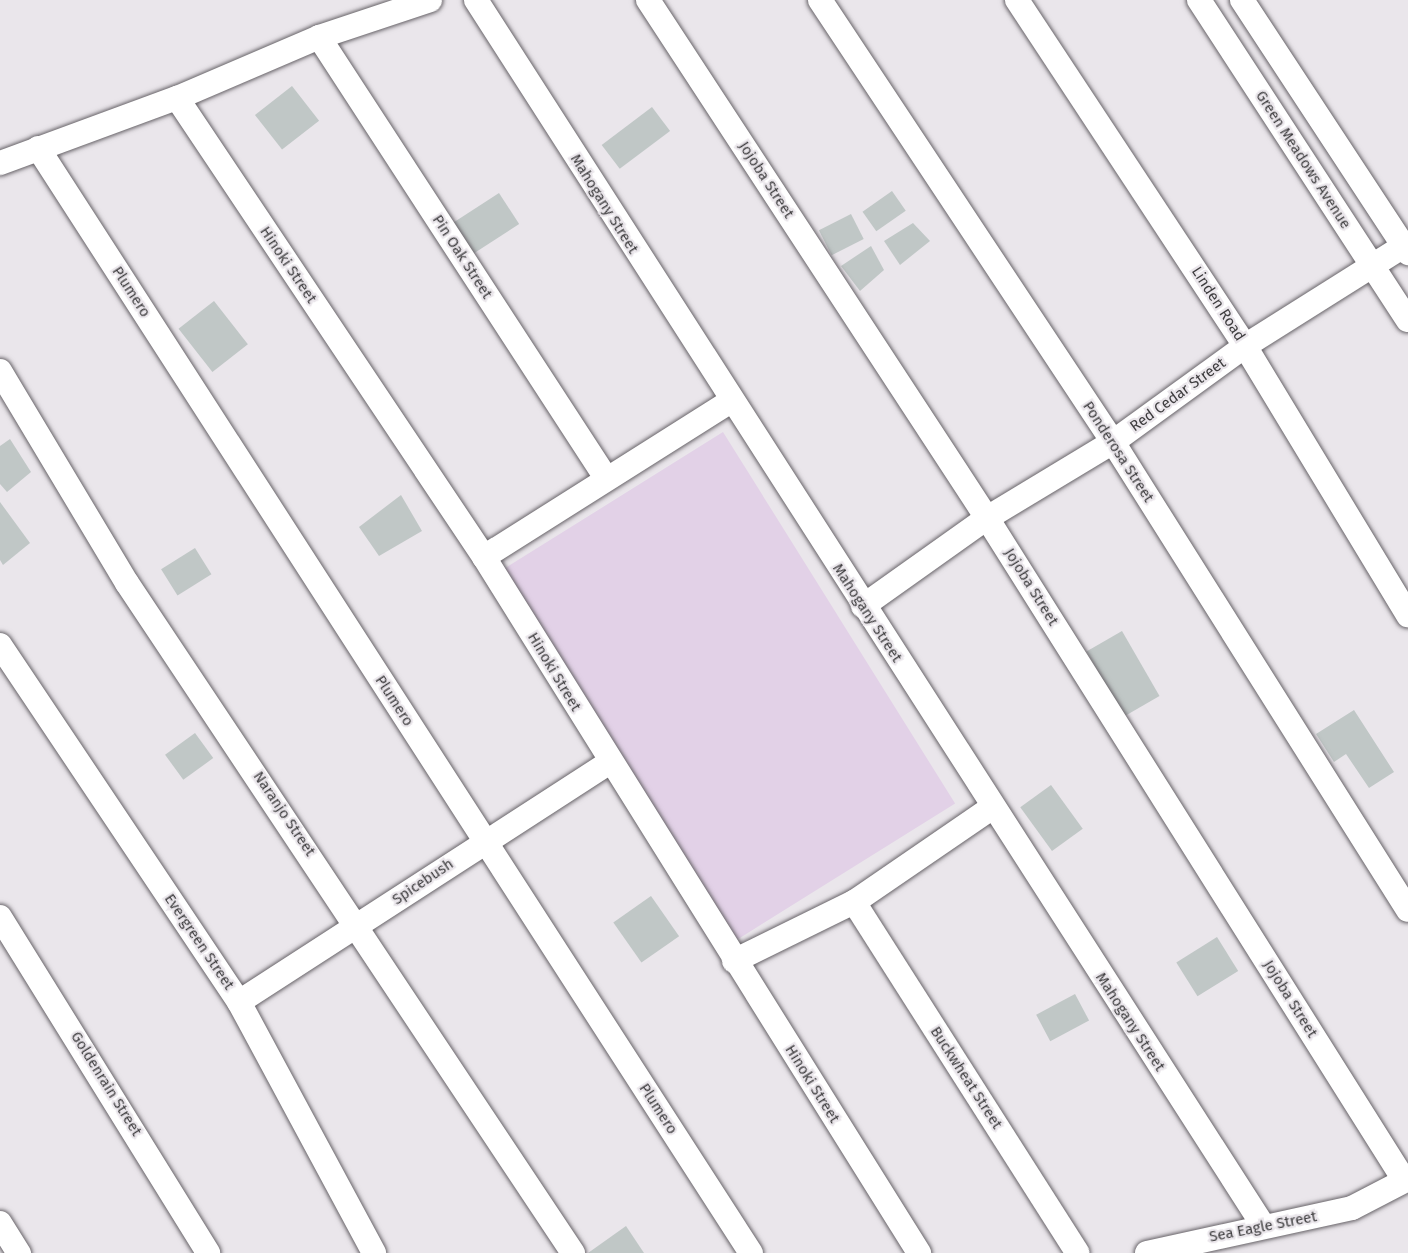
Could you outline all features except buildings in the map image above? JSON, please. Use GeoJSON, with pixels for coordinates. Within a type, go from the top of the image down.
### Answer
{"type":"FeatureCollection","features":[{"type":"Feature","properties":{"kind":"street"},"geometry":{"type":"LineString","coordinates":[[0,163],[177,98],[319,37],[430,0]]}},
{"type":"Feature","properties":{"kind":"street","name":"Mahogany Street"},"geometry":{"type":"LineString","coordinates":[[476,0],[729,402],[863,606],[990,809],[1262,1224]]}},
{"type":"Feature","properties":{"kind":"street","name":"Jojoba Street"},"geometry":{"type":"LineString","coordinates":[[648,0],[987,518],[1406,1180]]}},
{"type":"Feature","properties":{"kind":"street","name":"Ponderosa Street"},"geometry":{"type":"LineString","coordinates":[[820,0],[1113,442],[1408,910]]}},
{"type":"Feature","properties":{"kind":"street","name":"Linden Road"},"geometry":{"type":"LineString","coordinates":[[1017,0],[1245,346],[1408,615]]}},
{"type":"Feature","properties":{"kind":"street","name":"Green Meadows Avenue"},"geometry":{"type":"LineString","coordinates":[[1199,0],[1408,320]]}},
{"type":"Feature","properties":{"kind":"street"},"geometry":{"type":"LineString","coordinates":[[1242,0],[1406,249]]}},
{"type":"Feature","properties":{"kind":"street","name":"Pin Oak Street"},"geometry":{"type":"LineString","coordinates":[[319,37],[606,478]]}},
{"type":"Feature","properties":{"kind":"street","name":"Hinoki Street"},"geometry":{"type":"LineString","coordinates":[[177,98],[484,557],[609,763],[919,1253]]}},
{"type":"Feature","properties":{"kind":"street","name":"Plumero"},"geometry":{"type":"LineString","coordinates":[[38,148],[751,1253]]}},
{"type":"Feature","properties":{"kind":"street","name":"Red Cedar Street"},"geometry":{"type":"LineString","coordinates":[[863,606],[987,518],[1113,442],[1245,346],[1371,266],[1406,249]]}},
{"type":"Feature","properties":{"kind":"street","name":"Naranjo Street"},"geometry":{"type":"LineString","coordinates":[[0,371],[127,583],[359,924],[573,1253]]}},
{"type":"Feature","properties":{"kind":"street"},"geometry":{"type":"LineString","coordinates":[[484,557],[729,402]]}},
{"type":"Feature","properties":{"kind":"street","name":"Evergreen Street"},"geometry":{"type":"LineString","coordinates":[[0,645],[239,1002],[374,1253]]}},
{"type":"Feature","properties":{"kind":"street","name":"Spicebush"},"geometry":{"type":"LineString","coordinates":[[239,1002],[484,841],[609,763]]}},
{"type":"Feature","properties":{"kind":"street"},"geometry":{"type":"LineString","coordinates":[[734,961],[854,902],[990,809]]}},
{"type":"Feature","properties":{"kind":"street","name":"Buckwheat Street"},"geometry":{"type":"LineString","coordinates":[[854,902],[1078,1253]]}},
{"type":"Feature","properties":{"kind":"street","name":"Goldenrain Street"},"geometry":{"type":"LineString","coordinates":[[0,917],[208,1253]]}},
{"type":"Feature","properties":{"kind":"street","name":"Sea Eagle Street"},"geometry":{"type":"LineString","coordinates":[[1147,1253],[1262,1224],[1289,1224],[1352,1208],[1406,1180]]}},
{"type":"Feature","properties":{"kind":"street"},"geometry":{"type":"LineString","coordinates":[[0,1223],[20,1253]]}},
{"type":"Feature","properties":{"kind":"shaded area"},"geometry":{"type":"Polygon","coordinates":[[[723,432],[955,803],[736,940],[504,569],[723,432]]]}}]}
